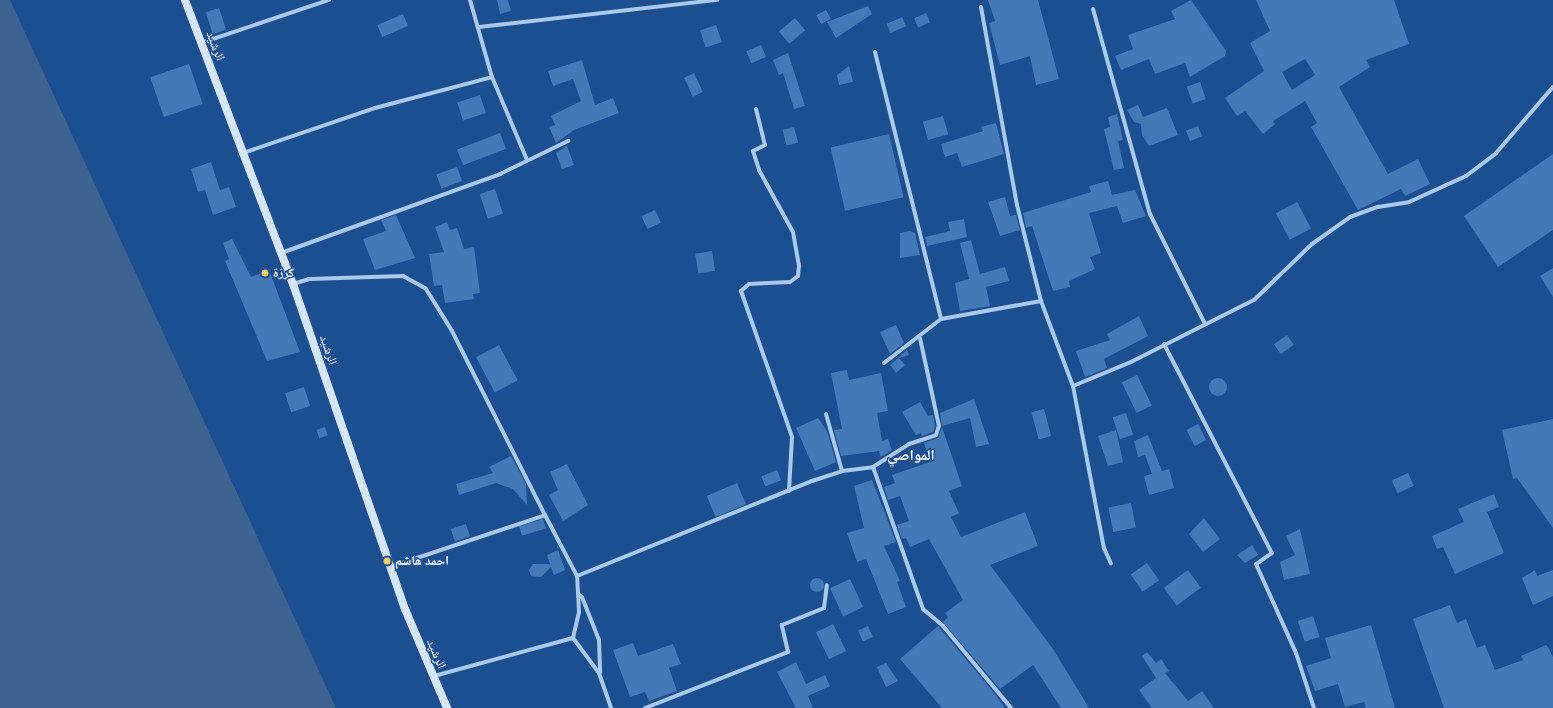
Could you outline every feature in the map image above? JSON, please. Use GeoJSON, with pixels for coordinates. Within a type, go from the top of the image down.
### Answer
{"type":"FeatureCollection","features":[{"type":"Feature","properties":{"kind":"main road","name":"الرشيد"},"geometry":{"type":"LineString","coordinates":[[185,0],[281,253],[390,567],[432,677],[447,708]]}},
{"type":"Feature","properties":{"kind":"street"},"geometry":{"type":"LineString","coordinates":[[201,44],[329,0]]}},
{"type":"Feature","properties":{"kind":"street"},"geometry":{"type":"LineString","coordinates":[[470,0],[479,27],[492,77],[527,160]]}},
{"type":"Feature","properties":{"kind":"street"},"geometry":{"type":"LineString","coordinates":[[479,27],[717,0]]}},
{"type":"Feature","properties":{"kind":"street"},"geometry":{"type":"LineString","coordinates":[[981,7],[1017,205],[1041,301],[1073,386],[1104,548],[1111,564]]}},
{"type":"Feature","properties":{"kind":"street"},"geometry":{"type":"LineString","coordinates":[[1093,9],[1150,214],[1205,324]]}},
{"type":"Feature","properties":{"kind":"street"},"geometry":{"type":"LineString","coordinates":[[875,52],[941,319]]}},
{"type":"Feature","properties":{"kind":"street"},"geometry":{"type":"LineString","coordinates":[[243,153],[375,108],[492,77]]}},
{"type":"Feature","properties":{"kind":"street"},"geometry":{"type":"LineString","coordinates":[[1073,386],[1118,368],[1254,300],[1312,244],[1350,217],[1436,192],[1480,167],[1553,87]]}},
{"type":"Feature","properties":{"kind":"street"},"geometry":{"type":"LineString","coordinates":[[756,109],[765,145],[753,151],[759,170],[793,232],[800,265],[798,276],[790,282],[749,284],[741,291],[792,437],[789,491]]}},
{"type":"Feature","properties":{"kind":"street"},"geometry":{"type":"LineString","coordinates":[[281,253],[500,174],[568,141]]}},
{"type":"Feature","properties":{"kind":"street"},"geometry":{"type":"LineString","coordinates":[[292,284],[309,279],[403,276],[426,289],[452,331],[576,576],[579,612],[572,638]]}},
{"type":"Feature","properties":{"kind":"street"},"geometry":{"type":"LineString","coordinates":[[884,363],[920,338],[941,319],[1041,301]]}},
{"type":"Feature","properties":{"kind":"street"},"geometry":{"type":"LineString","coordinates":[[576,576],[842,471],[873,467],[909,444],[936,435],[939,426],[920,338]]}},
{"type":"Feature","properties":{"kind":"street"},"geometry":{"type":"LineString","coordinates":[[1164,344],[1272,553],[1256,564],[1296,653],[1314,708]]}},
{"type":"Feature","properties":{"kind":"street"},"geometry":{"type":"LineString","coordinates":[[826,414],[842,471]]}},
{"type":"Feature","properties":{"kind":"street"},"geometry":{"type":"LineString","coordinates":[[873,467],[923,609],[943,626],[1011,708]]}},
{"type":"Feature","properties":{"kind":"street"},"geometry":{"type":"LineString","coordinates":[[390,567],[545,515]]}},
{"type":"Feature","properties":{"kind":"street"},"geometry":{"type":"LineString","coordinates":[[645,708],[788,652],[782,625],[824,608],[827,585]]}},
{"type":"Feature","properties":{"kind":"street"},"geometry":{"type":"LineString","coordinates":[[578,594],[582,597],[599,640],[600,673],[611,708]]}},
{"type":"Feature","properties":{"kind":"street"},"geometry":{"type":"LineString","coordinates":[[432,677],[572,638]]}},
{"type":"Feature","properties":{"kind":"street"},"geometry":{"type":"LineString","coordinates":[[572,638],[600,673]]}},
{"type":"Feature","properties":{"kind":"water"},"geometry":{"type":"Polygon","coordinates":[[[0,0],[10,0],[336,708],[0,708],[0,0]]]}},
{"type":"Feature","properties":{"kind":"building"},"geometry":{"type":"Polygon","coordinates":[[[497,0],[508,0],[511,11],[500,14],[497,0]]]}},
{"type":"Feature","properties":{"kind":"building"},"geometry":{"type":"Polygon","coordinates":[[[988,0],[1038,0],[1059,79],[1036,85],[1030,56],[1000,65],[989,23],[995,21],[988,0]]]}},
{"type":"Feature","properties":{"kind":"building"},"geometry":{"type":"Polygon","coordinates":[[[1191,0],[1226,51],[1225,56],[1190,77],[1185,63],[1155,74],[1149,59],[1121,70],[1115,56],[1133,49],[1128,35],[1175,19],[1171,11],[1191,0]]]}},
{"type":"Feature","properties":{"kind":"building"},"geometry":{"type":"Polygon","coordinates":[[[1256,0],[1394,0],[1409,44],[1366,60],[1370,67],[1339,87],[1388,174],[1418,159],[1430,184],[1405,196],[1401,189],[1358,210],[1311,127],[1317,123],[1305,101],[1273,121],[1275,124],[1263,134],[1245,111],[1237,116],[1225,98],[1264,71],[1250,43],[1270,31],[1256,0]],[[1305,59],[1282,72],[1292,90],[1315,75],[1305,59]]]}},
{"type":"Feature","properties":{"kind":"building"},"geometry":{"type":"Polygon","coordinates":[[[868,6],[872,14],[836,38],[827,22],[868,6]]]}},
{"type":"Feature","properties":{"kind":"building"},"geometry":{"type":"Polygon","coordinates":[[[219,8],[226,30],[213,34],[206,12],[219,8]]]}},
{"type":"Feature","properties":{"kind":"building"},"geometry":{"type":"Polygon","coordinates":[[[826,10],[831,19],[821,24],[816,15],[826,10]]]}},
{"type":"Feature","properties":{"kind":"building"},"geometry":{"type":"Polygon","coordinates":[[[926,13],[930,22],[918,27],[914,18],[926,13]]]}},
{"type":"Feature","properties":{"kind":"building"},"geometry":{"type":"Polygon","coordinates":[[[403,14],[408,26],[382,37],[377,25],[403,14]]]}},
{"type":"Feature","properties":{"kind":"building"},"geometry":{"type":"Polygon","coordinates":[[[902,17],[906,26],[891,33],[886,24],[902,17]]]}},
{"type":"Feature","properties":{"kind":"building"},"geometry":{"type":"Polygon","coordinates":[[[795,18],[805,30],[789,44],[779,31],[795,18]]]}},
{"type":"Feature","properties":{"kind":"building"},"geometry":{"type":"Polygon","coordinates":[[[716,25],[722,42],[706,48],[700,31],[716,25]]]}},
{"type":"Feature","properties":{"kind":"building"},"geometry":{"type":"Polygon","coordinates":[[[761,45],[766,57],[751,63],[746,51],[761,45]]]}},
{"type":"Feature","properties":{"kind":"building"},"geometry":{"type":"Polygon","coordinates":[[[788,53],[805,106],[794,109],[783,73],[779,75],[773,60],[788,53]]]}},
{"type":"Feature","properties":{"kind":"building"},"geometry":{"type":"Polygon","coordinates":[[[582,60],[595,105],[613,98],[619,113],[574,130],[556,143],[549,127],[555,125],[551,116],[581,101],[573,79],[553,86],[548,71],[582,60]]]}},
{"type":"Feature","properties":{"kind":"building"},"geometry":{"type":"Polygon","coordinates":[[[189,64],[203,104],[164,117],[150,77],[189,64]]]}},
{"type":"Feature","properties":{"kind":"building"},"geometry":{"type":"Polygon","coordinates":[[[849,66],[853,82],[839,85],[837,75],[849,66]]]}},
{"type":"Feature","properties":{"kind":"building"},"geometry":{"type":"Polygon","coordinates":[[[694,73],[703,92],[693,97],[684,78],[694,73]]]}},
{"type":"Feature","properties":{"kind":"building"},"geometry":{"type":"Polygon","coordinates":[[[1200,82],[1206,99],[1193,104],[1187,87],[1200,82]]]}},
{"type":"Feature","properties":{"kind":"building"},"geometry":{"type":"Polygon","coordinates":[[[480,95],[486,113],[463,120],[457,102],[480,95]]]}},
{"type":"Feature","properties":{"kind":"building"},"geometry":{"type":"Polygon","coordinates":[[[1138,105],[1143,117],[1167,108],[1178,135],[1149,146],[1142,135],[1141,124],[1134,122],[1127,110],[1138,105]]]}},
{"type":"Feature","properties":{"kind":"building"},"geometry":{"type":"Polygon","coordinates":[[[1117,114],[1123,140],[1118,141],[1124,168],[1114,170],[1104,129],[1110,127],[1108,117],[1117,114]]]}},
{"type":"Feature","properties":{"kind":"building"},"geometry":{"type":"Polygon","coordinates":[[[943,116],[948,134],[928,140],[923,122],[943,116]]]}},
{"type":"Feature","properties":{"kind":"building"},"geometry":{"type":"Polygon","coordinates":[[[996,123],[1004,154],[962,167],[957,153],[945,157],[941,144],[983,131],[981,127],[996,123]]]}},
{"type":"Feature","properties":{"kind":"building"},"geometry":{"type":"Polygon","coordinates":[[[1198,126],[1202,136],[1190,141],[1186,131],[1198,126]]]}},
{"type":"Feature","properties":{"kind":"building"},"geometry":{"type":"Polygon","coordinates":[[[794,127],[798,142],[787,146],[782,130],[794,127]]]}},
{"type":"Feature","properties":{"kind":"building"},"geometry":{"type":"Polygon","coordinates":[[[500,133],[506,149],[463,165],[457,149],[500,133]]]}},
{"type":"Feature","properties":{"kind":"building"},"geometry":{"type":"Polygon","coordinates":[[[889,134],[904,197],[845,211],[831,147],[889,134]]]}},
{"type":"Feature","properties":{"kind":"building"},"geometry":{"type":"Polygon","coordinates":[[[567,146],[574,165],[562,169],[556,153],[567,146]]]}},
{"type":"Feature","properties":{"kind":"building"},"geometry":{"type":"Polygon","coordinates":[[[1553,154],[1553,230],[1498,267],[1464,216],[1553,154]]]}},
{"type":"Feature","properties":{"kind":"building"},"geometry":{"type":"Polygon","coordinates":[[[211,162],[220,190],[229,187],[236,207],[213,215],[205,190],[198,192],[191,169],[211,162]]]}},
{"type":"Feature","properties":{"kind":"building"},"geometry":{"type":"Polygon","coordinates":[[[457,167],[462,181],[441,189],[436,175],[457,167]]]}},
{"type":"Feature","properties":{"kind":"building"},"geometry":{"type":"Polygon","coordinates":[[[1108,181],[1112,195],[1135,190],[1146,216],[1123,223],[1117,206],[1089,213],[1101,253],[1090,257],[1095,269],[1069,281],[1070,287],[1053,291],[1032,226],[1026,228],[1023,213],[1091,192],[1089,186],[1108,181]]]}},
{"type":"Feature","properties":{"kind":"building"},"geometry":{"type":"Polygon","coordinates":[[[495,189],[503,214],[488,219],[480,194],[495,189]]]}},
{"type":"Feature","properties":{"kind":"building"},"geometry":{"type":"Polygon","coordinates":[[[1005,197],[1010,216],[1016,215],[1020,230],[1000,236],[988,202],[1005,197]]]}},
{"type":"Feature","properties":{"kind":"building"},"geometry":{"type":"Polygon","coordinates":[[[1297,202],[1311,228],[1290,240],[1276,213],[1297,202]]]}},
{"type":"Feature","properties":{"kind":"building"},"geometry":{"type":"Polygon","coordinates":[[[655,210],[661,223],[647,229],[641,216],[655,210]]]}},
{"type":"Feature","properties":{"kind":"building"},"geometry":{"type":"Polygon","coordinates":[[[396,215],[415,258],[375,270],[363,239],[386,231],[381,220],[396,215]]]}},
{"type":"Feature","properties":{"kind":"building"},"geometry":{"type":"Polygon","coordinates":[[[964,219],[967,237],[927,246],[925,237],[950,231],[948,222],[964,219]]]}},
{"type":"Feature","properties":{"kind":"building"},"geometry":{"type":"Polygon","coordinates":[[[447,222],[450,230],[457,228],[464,249],[474,247],[480,293],[473,294],[474,299],[445,303],[442,285],[434,286],[429,254],[444,252],[435,227],[447,222]]]}},
{"type":"Feature","properties":{"kind":"building"},"geometry":{"type":"Polygon","coordinates":[[[910,231],[915,233],[920,255],[900,258],[900,233],[910,231]]]}},
{"type":"Feature","properties":{"kind":"building"},"geometry":{"type":"Polygon","coordinates":[[[232,239],[251,277],[269,270],[300,352],[267,361],[225,261],[229,259],[223,243],[232,239]]]}},
{"type":"Feature","properties":{"kind":"building"},"geometry":{"type":"Polygon","coordinates":[[[971,240],[980,274],[1005,267],[1009,281],[986,287],[990,306],[960,311],[955,283],[969,279],[960,243],[971,240]]]}},
{"type":"Feature","properties":{"kind":"building"},"geometry":{"type":"Polygon","coordinates":[[[712,251],[715,271],[698,273],[695,254],[712,251]]]}},
{"type":"Feature","properties":{"kind":"building"},"geometry":{"type":"Polygon","coordinates":[[[1553,268],[1553,297],[1540,276],[1553,268]]]}},
{"type":"Feature","properties":{"kind":"building"},"geometry":{"type":"Polygon","coordinates":[[[1139,316],[1148,336],[1104,359],[1107,368],[1085,377],[1076,351],[1110,340],[1107,334],[1139,316]]]}},
{"type":"Feature","properties":{"kind":"building"},"geometry":{"type":"Polygon","coordinates":[[[896,325],[904,343],[890,354],[880,332],[896,325]]]}},
{"type":"Feature","properties":{"kind":"building"},"geometry":{"type":"Polygon","coordinates":[[[1287,335],[1294,345],[1281,354],[1274,344],[1287,335]]]}},
{"type":"Feature","properties":{"kind":"building"},"geometry":{"type":"Polygon","coordinates":[[[499,345],[518,380],[495,393],[476,357],[499,345]]]}},
{"type":"Feature","properties":{"kind":"building"},"geometry":{"type":"Polygon","coordinates":[[[907,350],[909,355],[899,358],[905,365],[896,373],[890,365],[907,350]]]}},
{"type":"Feature","properties":{"kind":"building"},"geometry":{"type":"Polygon","coordinates":[[[847,370],[849,380],[881,373],[888,411],[877,413],[882,441],[888,439],[892,450],[881,457],[879,451],[841,456],[834,430],[842,429],[831,373],[847,370]]]}},
{"type":"Feature","properties":{"kind":"building"},"geometry":{"type":"Polygon","coordinates":[[[1137,375],[1152,406],[1137,413],[1122,382],[1137,375]]]}},
{"type":"Feature","properties":{"kind":"building"},"geometry":{"type":"Polygon","coordinates":[[[1218,378],[1224,381],[1227,387],[1224,393],[1218,396],[1212,393],[1209,387],[1212,381],[1218,378]]]}},
{"type":"Feature","properties":{"kind":"building"},"geometry":{"type":"Polygon","coordinates":[[[304,387],[310,406],[291,412],[285,393],[304,387]]]}},
{"type":"Feature","properties":{"kind":"building"},"geometry":{"type":"Polygon","coordinates":[[[974,399],[989,444],[976,447],[970,418],[942,426],[940,413],[974,399]]]}},
{"type":"Feature","properties":{"kind":"building"},"geometry":{"type":"Polygon","coordinates":[[[920,402],[928,416],[933,415],[935,426],[933,432],[922,436],[921,433],[916,435],[902,412],[920,402]]]}},
{"type":"Feature","properties":{"kind":"building"},"geometry":{"type":"Polygon","coordinates":[[[1044,409],[1051,436],[1039,439],[1031,412],[1044,409]]]}},
{"type":"Feature","properties":{"kind":"building"},"geometry":{"type":"Polygon","coordinates":[[[1126,413],[1133,435],[1120,439],[1113,417],[1126,413]]]}},
{"type":"Feature","properties":{"kind":"building"},"geometry":{"type":"Polygon","coordinates":[[[818,418],[827,431],[836,462],[815,471],[796,428],[818,418]]]}},
{"type":"Feature","properties":{"kind":"building"},"geometry":{"type":"Polygon","coordinates":[[[1553,419],[1553,528],[1517,478],[1513,479],[1502,430],[1553,419]]]}},
{"type":"Feature","properties":{"kind":"building"},"geometry":{"type":"Polygon","coordinates":[[[1198,424],[1206,440],[1195,446],[1186,430],[1198,424]]]}},
{"type":"Feature","properties":{"kind":"building"},"geometry":{"type":"Polygon","coordinates":[[[325,427],[328,436],[319,438],[316,430],[325,427]]]}},
{"type":"Feature","properties":{"kind":"building"},"geometry":{"type":"Polygon","coordinates":[[[942,427],[962,486],[949,491],[959,513],[951,517],[961,537],[1025,512],[1038,546],[990,565],[1053,649],[1089,708],[1061,708],[1033,665],[1000,689],[943,622],[948,617],[945,613],[963,600],[929,539],[910,547],[906,538],[902,539],[897,525],[909,521],[900,496],[888,500],[884,487],[895,483],[892,475],[930,462],[924,443],[938,438],[942,427]]]}},
{"type":"Feature","properties":{"kind":"building"},"geometry":{"type":"Polygon","coordinates":[[[1116,430],[1123,462],[1108,466],[1098,436],[1116,430]]]}},
{"type":"Feature","properties":{"kind":"building"},"geometry":{"type":"Polygon","coordinates":[[[1148,435],[1162,471],[1169,469],[1174,488],[1149,495],[1144,476],[1152,474],[1145,455],[1138,457],[1134,441],[1148,435]]]}},
{"type":"Feature","properties":{"kind":"building"},"geometry":{"type":"Polygon","coordinates":[[[511,456],[526,484],[527,505],[513,489],[496,483],[459,495],[456,484],[493,473],[489,467],[511,456]]]}},
{"type":"Feature","properties":{"kind":"building"},"geometry":{"type":"Polygon","coordinates":[[[567,464],[588,505],[563,521],[549,495],[558,490],[550,472],[567,464]]]}},
{"type":"Feature","properties":{"kind":"building"},"geometry":{"type":"Polygon","coordinates":[[[777,470],[781,480],[765,487],[761,476],[777,470]]]}},
{"type":"Feature","properties":{"kind":"building"},"geometry":{"type":"Polygon","coordinates":[[[1408,473],[1414,486],[1398,493],[1392,481],[1408,473]]]}},
{"type":"Feature","properties":{"kind":"building"},"geometry":{"type":"Polygon","coordinates":[[[872,480],[896,542],[884,546],[900,581],[897,582],[906,607],[888,614],[866,559],[857,562],[847,533],[864,528],[854,486],[872,480]]]}},
{"type":"Feature","properties":{"kind":"building"},"geometry":{"type":"Polygon","coordinates":[[[737,483],[746,504],[716,517],[707,496],[737,483]]]}},
{"type":"Feature","properties":{"kind":"building"},"geometry":{"type":"Polygon","coordinates":[[[1494,494],[1499,507],[1487,512],[1504,553],[1455,574],[1443,547],[1437,549],[1432,536],[1464,522],[1458,509],[1494,494]]]}},
{"type":"Feature","properties":{"kind":"building"},"geometry":{"type":"Polygon","coordinates":[[[1131,503],[1136,528],[1113,532],[1108,507],[1131,503]]]}},
{"type":"Feature","properties":{"kind":"building"},"geometry":{"type":"Polygon","coordinates":[[[1204,518],[1220,539],[1203,552],[1189,534],[1204,518]]]}},
{"type":"Feature","properties":{"kind":"building"},"geometry":{"type":"Polygon","coordinates":[[[543,519],[546,529],[522,536],[519,526],[543,519]]]}},
{"type":"Feature","properties":{"kind":"building"},"geometry":{"type":"Polygon","coordinates":[[[466,524],[470,536],[455,541],[451,529],[466,524]]]}},
{"type":"Feature","properties":{"kind":"building"},"geometry":{"type":"Polygon","coordinates":[[[1300,529],[1310,574],[1284,580],[1280,562],[1295,555],[1286,536],[1300,529]]]}},
{"type":"Feature","properties":{"kind":"building"},"geometry":{"type":"Polygon","coordinates":[[[1252,545],[1258,555],[1245,563],[1237,555],[1252,545]]]}},
{"type":"Feature","properties":{"kind":"building"},"geometry":{"type":"Polygon","coordinates":[[[558,550],[565,570],[554,575],[551,567],[541,577],[531,576],[529,570],[533,564],[550,564],[547,555],[558,550]]]}},
{"type":"Feature","properties":{"kind":"building"},"geometry":{"type":"Polygon","coordinates":[[[1147,563],[1159,580],[1143,592],[1131,574],[1147,563]]]}},
{"type":"Feature","properties":{"kind":"building"},"geometry":{"type":"Polygon","coordinates":[[[1188,570],[1201,588],[1177,605],[1164,588],[1188,570]]]}},
{"type":"Feature","properties":{"kind":"building"},"geometry":{"type":"Polygon","coordinates":[[[1535,570],[1537,576],[1553,570],[1553,596],[1533,605],[1522,578],[1535,570]]]}},
{"type":"Feature","properties":{"kind":"building"},"geometry":{"type":"Polygon","coordinates":[[[814,578],[820,578],[824,582],[824,588],[820,592],[814,592],[810,588],[810,582],[814,578]]]}},
{"type":"Feature","properties":{"kind":"building"},"geometry":{"type":"Polygon","coordinates":[[[850,579],[863,607],[843,616],[830,588],[850,579]]]}},
{"type":"Feature","properties":{"kind":"building"},"geometry":{"type":"Polygon","coordinates":[[[1450,605],[1457,623],[1466,619],[1477,648],[1485,645],[1495,670],[1523,660],[1521,656],[1546,645],[1548,647],[1553,657],[1553,708],[1444,708],[1413,619],[1450,605]]]}},
{"type":"Feature","properties":{"kind":"building"},"geometry":{"type":"Polygon","coordinates":[[[1313,616],[1320,637],[1305,642],[1298,621],[1313,616]]]}},
{"type":"Feature","properties":{"kind":"building"},"geometry":{"type":"Polygon","coordinates":[[[833,624],[846,651],[829,659],[816,632],[833,624]]]}},
{"type":"Feature","properties":{"kind":"building"},"geometry":{"type":"Polygon","coordinates":[[[1371,625],[1395,708],[1366,708],[1364,702],[1345,707],[1338,684],[1315,691],[1306,666],[1331,658],[1325,638],[1371,625]]]}},
{"type":"Feature","properties":{"kind":"building"},"geometry":{"type":"Polygon","coordinates":[[[868,626],[873,637],[863,641],[858,630],[868,626]]]}},
{"type":"Feature","properties":{"kind":"building"},"geometry":{"type":"Polygon","coordinates":[[[938,626],[1005,708],[942,708],[900,659],[938,626]]]}},
{"type":"Feature","properties":{"kind":"building"},"geometry":{"type":"Polygon","coordinates":[[[633,643],[638,656],[673,644],[681,664],[669,668],[677,691],[649,701],[645,692],[630,697],[613,650],[633,643]]]}},
{"type":"Feature","properties":{"kind":"building"},"geometry":{"type":"Polygon","coordinates":[[[1147,652],[1156,663],[1161,659],[1169,671],[1165,673],[1188,701],[1202,691],[1214,708],[1152,708],[1139,690],[1156,678],[1142,656],[1147,652]]]}},
{"type":"Feature","properties":{"kind":"building"},"geometry":{"type":"Polygon","coordinates":[[[796,662],[806,684],[825,675],[830,686],[808,696],[813,708],[796,708],[777,672],[796,662]]]}},
{"type":"Feature","properties":{"kind":"building"},"geometry":{"type":"Polygon","coordinates":[[[886,663],[898,681],[886,687],[877,667],[886,663]]]}},
{"type":"Feature","properties":{"kind":"place","name":"كرزة"},"geometry":{"type":"Point","coordinates":[265,273]}},
{"type":"Feature","properties":{"kind":"place","name":"احمد هاشم"},"geometry":{"type":"Point","coordinates":[387,561]}},
{"type":"Feature","properties":{"kind":"district","name":"المواصي"},"geometry":{"type":"Point","coordinates":[911,455]}}]}
